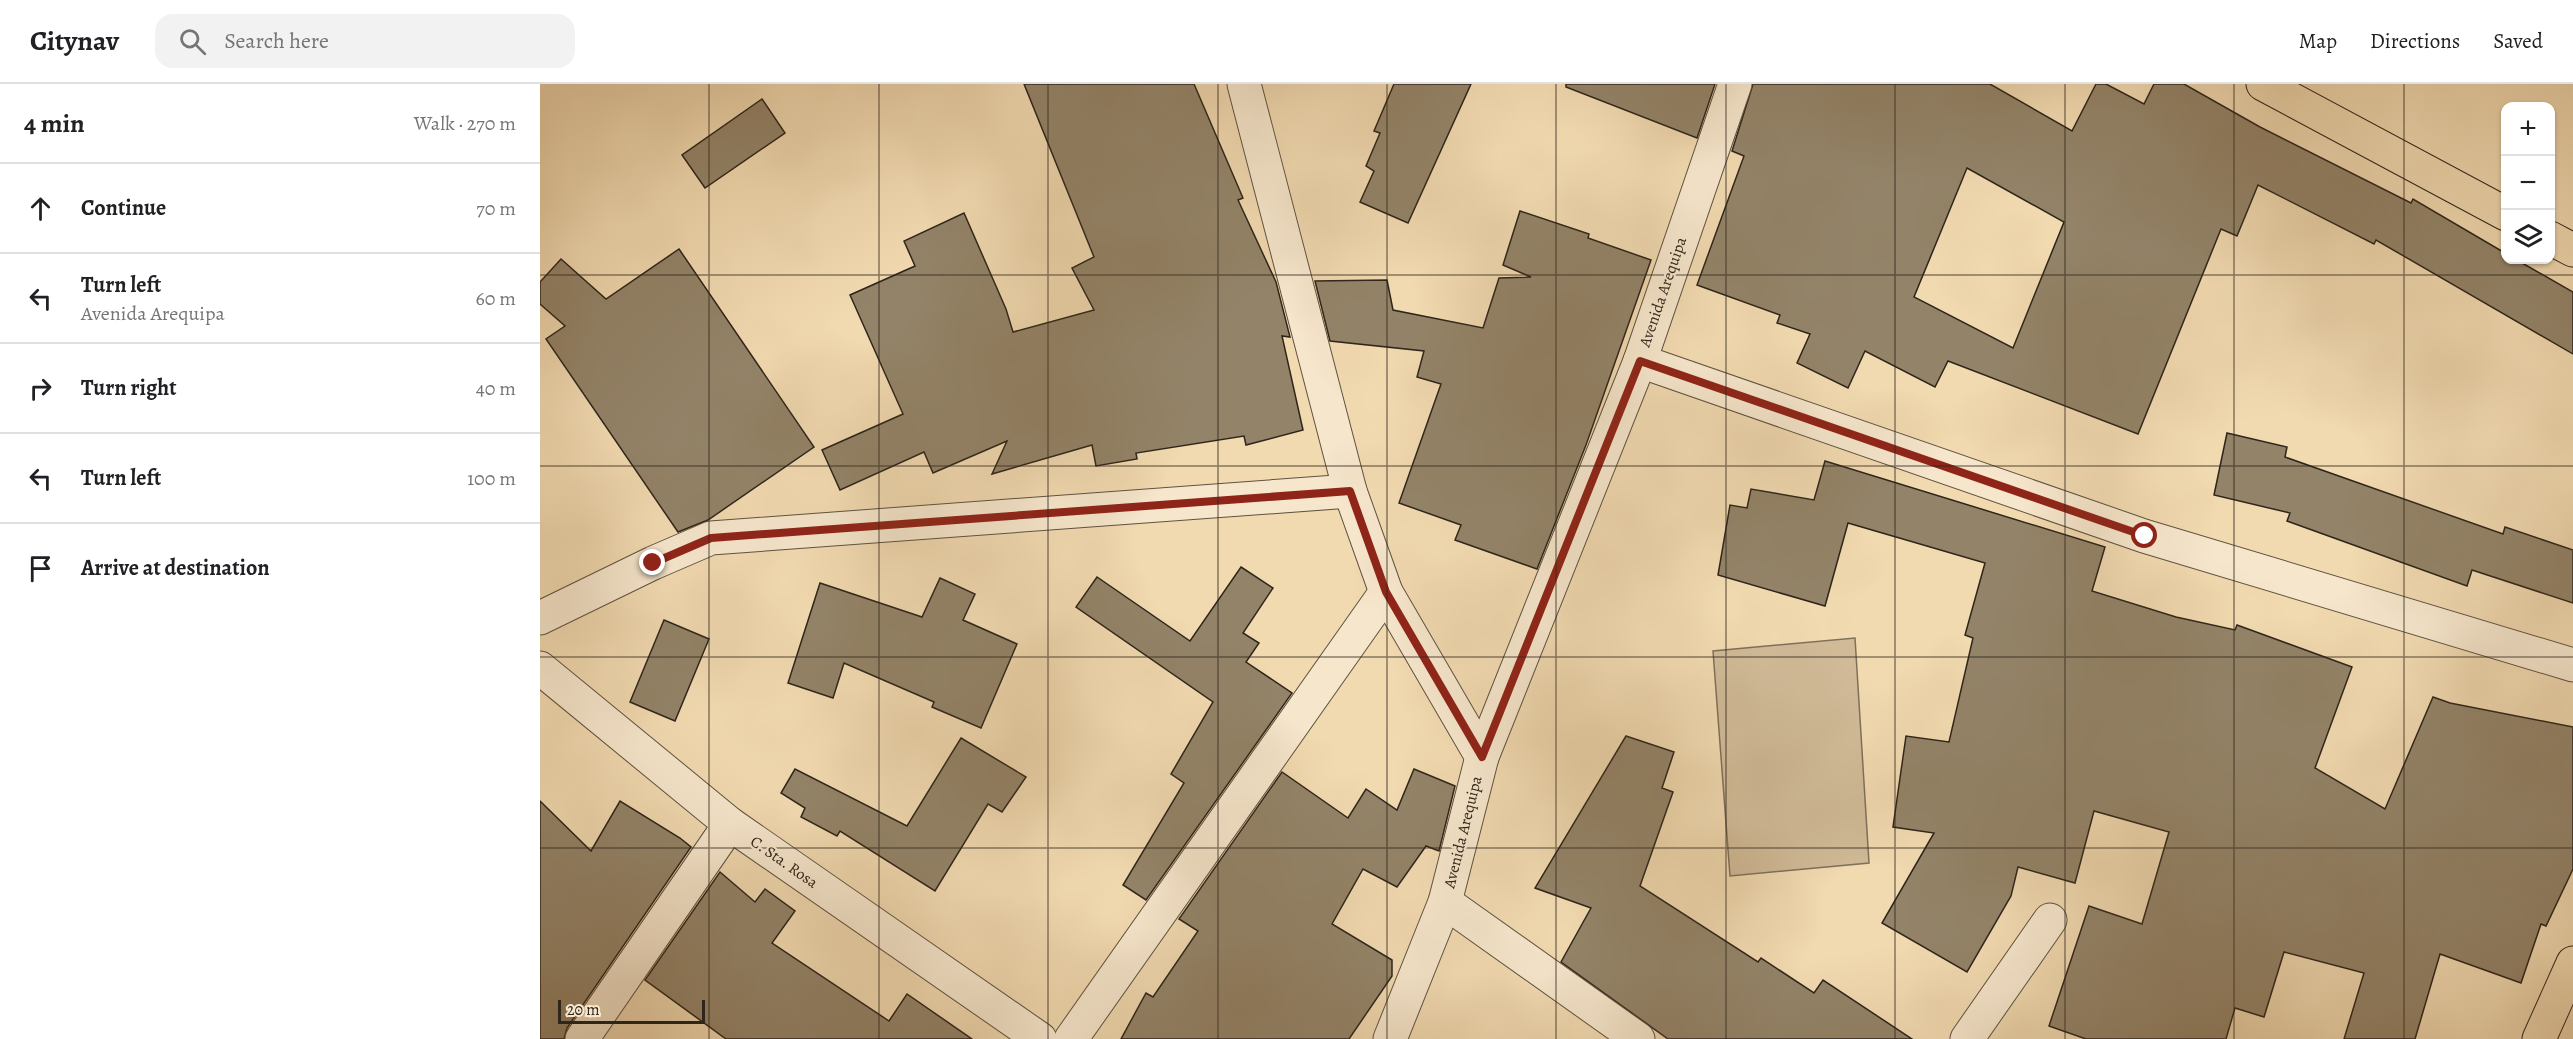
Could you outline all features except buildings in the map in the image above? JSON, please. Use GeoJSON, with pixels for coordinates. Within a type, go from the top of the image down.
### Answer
{"type":"FeatureCollection","features":[{"type":"Feature","properties":{"kind":"main road"},"geometry":{"type":"LineString","coordinates":[[2263,84],[2501,212]]}},
{"type":"Feature","properties":{"kind":"main road"},"geometry":{"type":"LineString","coordinates":[[2555,241],[2573,250]]}},
{"type":"Feature","properties":{"kind":"main road"},"geometry":{"type":"LineString","coordinates":[[2538,1039],[2573,963]]}},
{"type":"Feature","properties":{"kind":"street"},"geometry":{"type":"LineString","coordinates":[[1244,84],[1350,491],[1386,592],[1482,757]]}},
{"type":"Feature","properties":{"kind":"street","name":"Avenida Arequipa"},"geometry":{"type":"LineString","coordinates":[[1390,1039],[1445,902],[1482,757],[1640,361],[1735,84]]}},
{"type":"Feature","properties":{"kind":"street"},"geometry":{"type":"LineString","coordinates":[[1640,361],[2145,536],[2573,666]]}},
{"type":"Feature","properties":{"kind":"street"},"geometry":{"type":"LineString","coordinates":[[540,618],[653,563],[711,538],[1350,491]]}},
{"type":"Feature","properties":{"kind":"street"},"geometry":{"type":"LineString","coordinates":[[1071,1039],[1386,592]]}},
{"type":"Feature","properties":{"kind":"street","name":"C. Sta. Rosa"},"geometry":{"type":"LineString","coordinates":[[540,668],[730,824],[1040,1039]]}},
{"type":"Feature","properties":{"kind":"street"},"geometry":{"type":"LineString","coordinates":[[582,1039],[730,824]]}},
{"type":"Feature","properties":{"kind":"street"},"geometry":{"type":"LineString","coordinates":[[1445,902],[1638,1039]]}},
{"type":"Feature","properties":{"kind":"street"},"geometry":{"type":"LineString","coordinates":[[1967,1039],[2050,920]]}},
{"type":"Feature","properties":{"kind":"shaded area"},"geometry":{"type":"Polygon","coordinates":[[[1855,638],[1869,863],[1730,876],[1713,651],[1855,638]]]}},
{"type":"Feature","properties":{"kind":"route"},"geometry":{"type":"LineString","coordinates":[[653,563],[711,538],[1350,491],[1386,592],[1482,757],[1640,361],[2145,536]]}}]}
